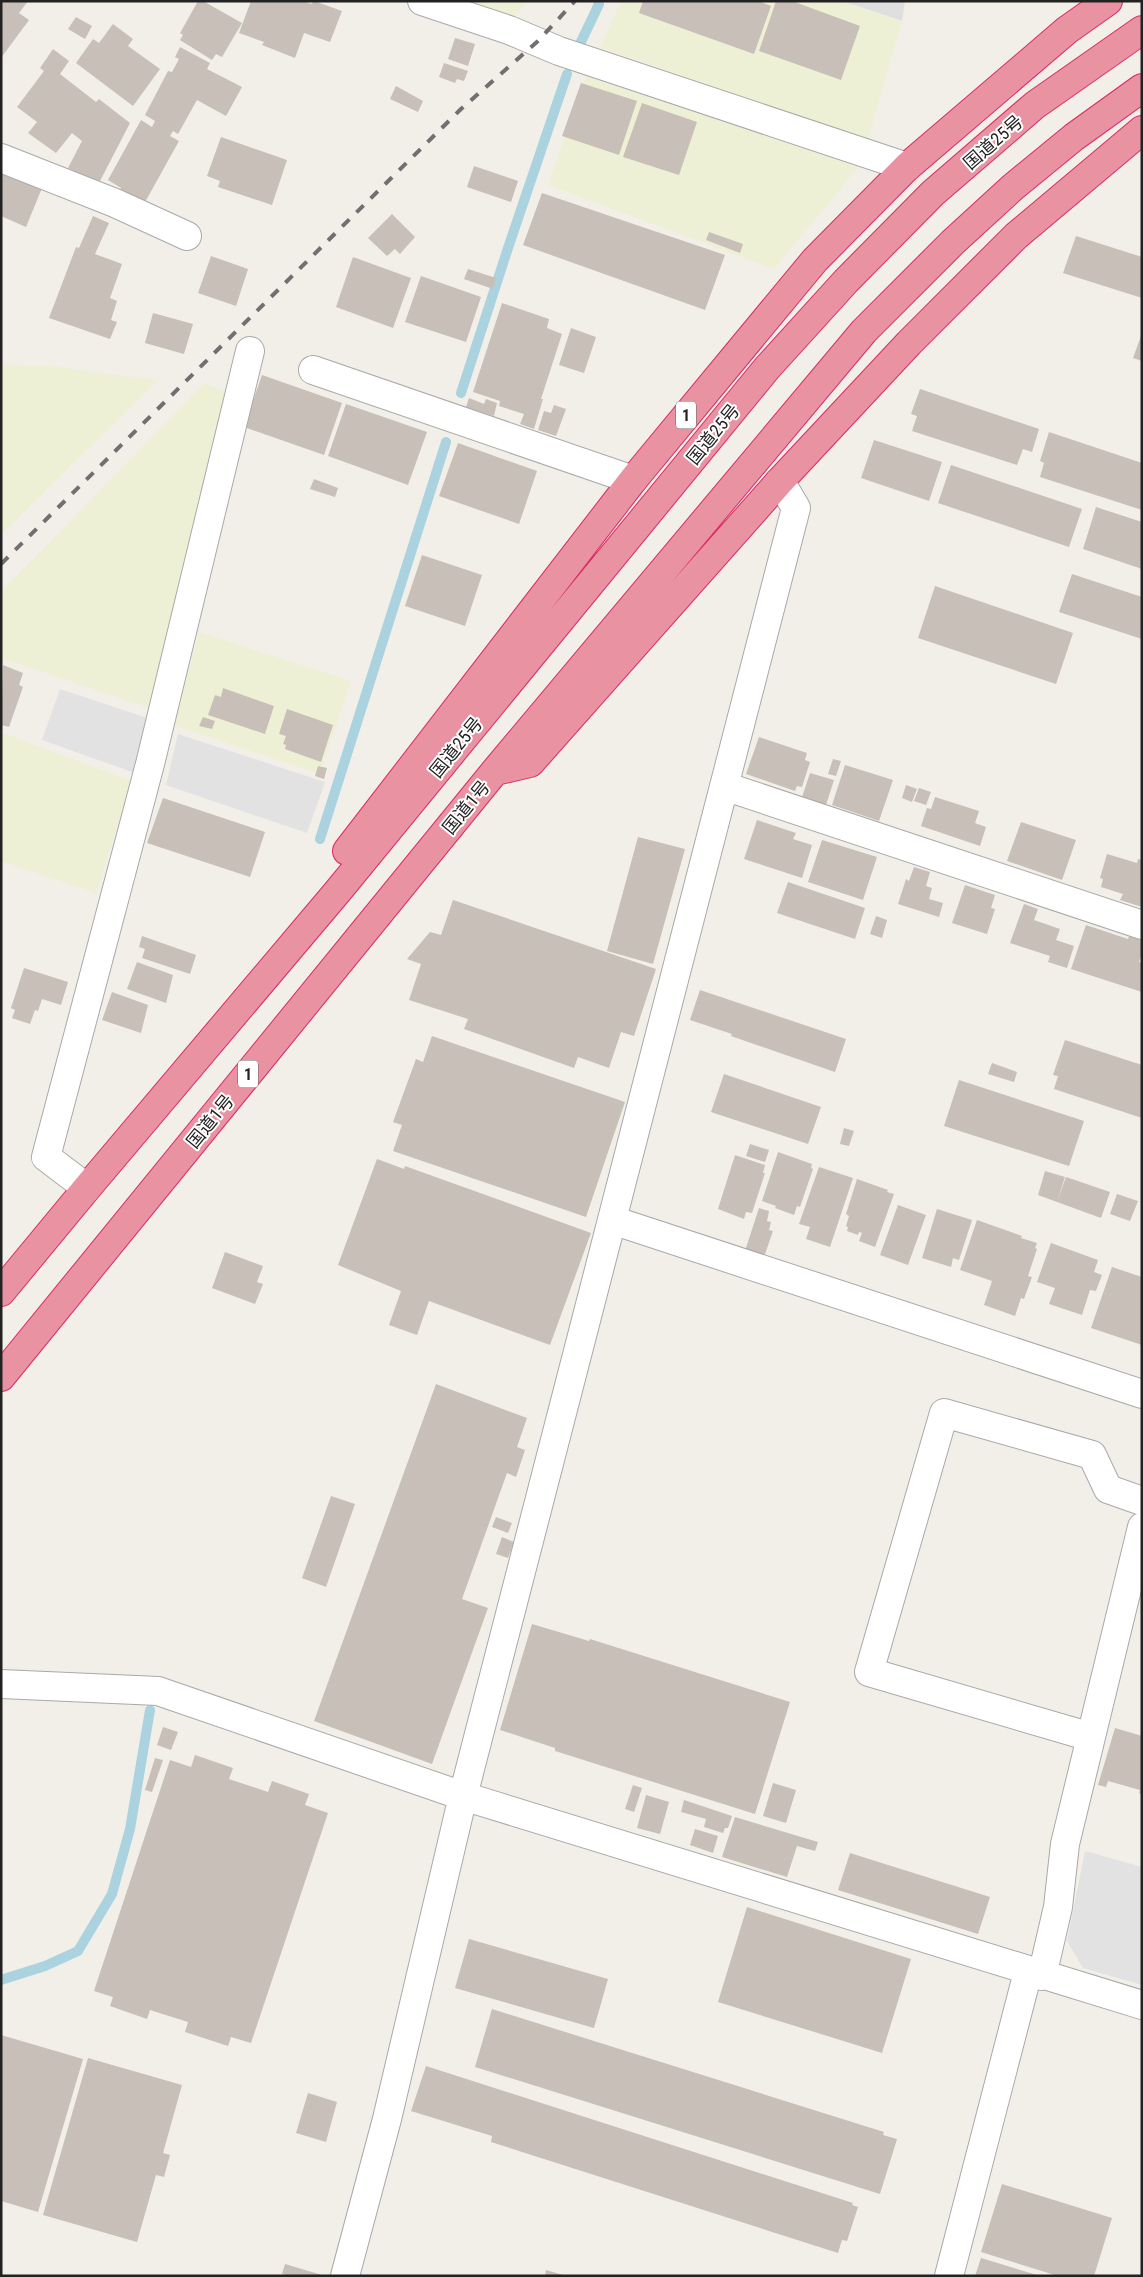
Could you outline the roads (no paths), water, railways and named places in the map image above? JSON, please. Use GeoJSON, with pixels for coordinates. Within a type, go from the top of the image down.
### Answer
{"type":"FeatureCollection","features":[{"type":"Feature","properties":{"kind":"highway","name":"1"},"geometry":{"type":"LineString","coordinates":[[1,1292],[338,891],[344,855],[633,480],[815,260],[907,167],[1067,30],[1108,1]]}},
{"type":"Feature","properties":{"kind":"highway","name":"国道25号"},"geometry":{"type":"LineString","coordinates":[[338,891],[767,368],[846,281],[932,193],[1036,105],[1142,30]]}},
{"type":"Feature","properties":{"kind":"highway","name":"1"},"geometry":{"type":"LineString","coordinates":[[495,771],[864,331],[953,242],[1013,188],[1074,137],[1142,88]]}},
{"type":"Feature","properties":{"kind":"highway"},"geometry":{"type":"LineString","coordinates":[[495,771],[530,763],[780,481],[909,343],[1016,236],[1142,130]]}},
{"type":"Feature","properties":{"kind":"highway","name":"国道1号"},"geometry":{"type":"LineString","coordinates":[[1,1377],[495,771]]}},
{"type":"Feature","properties":{"kind":"street"},"geometry":{"type":"LineString","coordinates":[[422,1],[509,30],[559,51],[907,167]]}},
{"type":"Feature","properties":{"kind":"street"},"geometry":{"type":"LineString","coordinates":[[1,158],[115,203],[187,236]]}},
{"type":"Feature","properties":{"kind":"street"},"geometry":{"type":"LineString","coordinates":[[87,1188],[46,1157],[150,764],[250,351]]}},
{"type":"Feature","properties":{"kind":"street"},"geometry":{"type":"LineString","coordinates":[[312,370],[633,480]]}},
{"type":"Feature","properties":{"kind":"street"},"geometry":{"type":"LineString","coordinates":[[344,2276],[387,2119],[463,1796],[796,508],[780,481]]}},
{"type":"Feature","properties":{"kind":"street"},"geometry":{"type":"LineString","coordinates":[[724,786],[1142,925]]}},
{"type":"Feature","properties":{"kind":"street"},"geometry":{"type":"LineString","coordinates":[[612,1220],[1142,1394]]}},
{"type":"Feature","properties":{"kind":"street"},"geometry":{"type":"LineString","coordinates":[[1091,1737],[869,1672],[944,1413],[1092,1455],[1108,1489],[1142,1501]]}},
{"type":"Feature","properties":{"kind":"street"},"geometry":{"type":"LineString","coordinates":[[949,2276],[1035,1974],[1058,1907],[1065,1844],[1142,1526]]}},
{"type":"Feature","properties":{"kind":"street"},"geometry":{"type":"LineString","coordinates":[[1,1684],[158,1691],[463,1796],[1142,2006]]}},
{"type":"Feature","properties":{"kind":"waterway"},"geometry":{"type":"LineString","coordinates":[[579,46],[599,4],[598,1]]}},
{"type":"Feature","properties":{"kind":"waterway"},"geometry":{"type":"LineString","coordinates":[[461,393],[567,74]]}},
{"type":"Feature","properties":{"kind":"waterway"},"geometry":{"type":"LineString","coordinates":[[320,839],[446,442]]}},
{"type":"Feature","properties":{"kind":"waterway"},"geometry":{"type":"LineString","coordinates":[[1,1980],[45,1966],[78,1951],[112,1894],[130,1829],[150,1710]]}},
{"type":"Feature","properties":{"kind":"railway"},"geometry":{"type":"LineString","coordinates":[[1,564],[461,109],[538,41],[575,1]]}}]}
